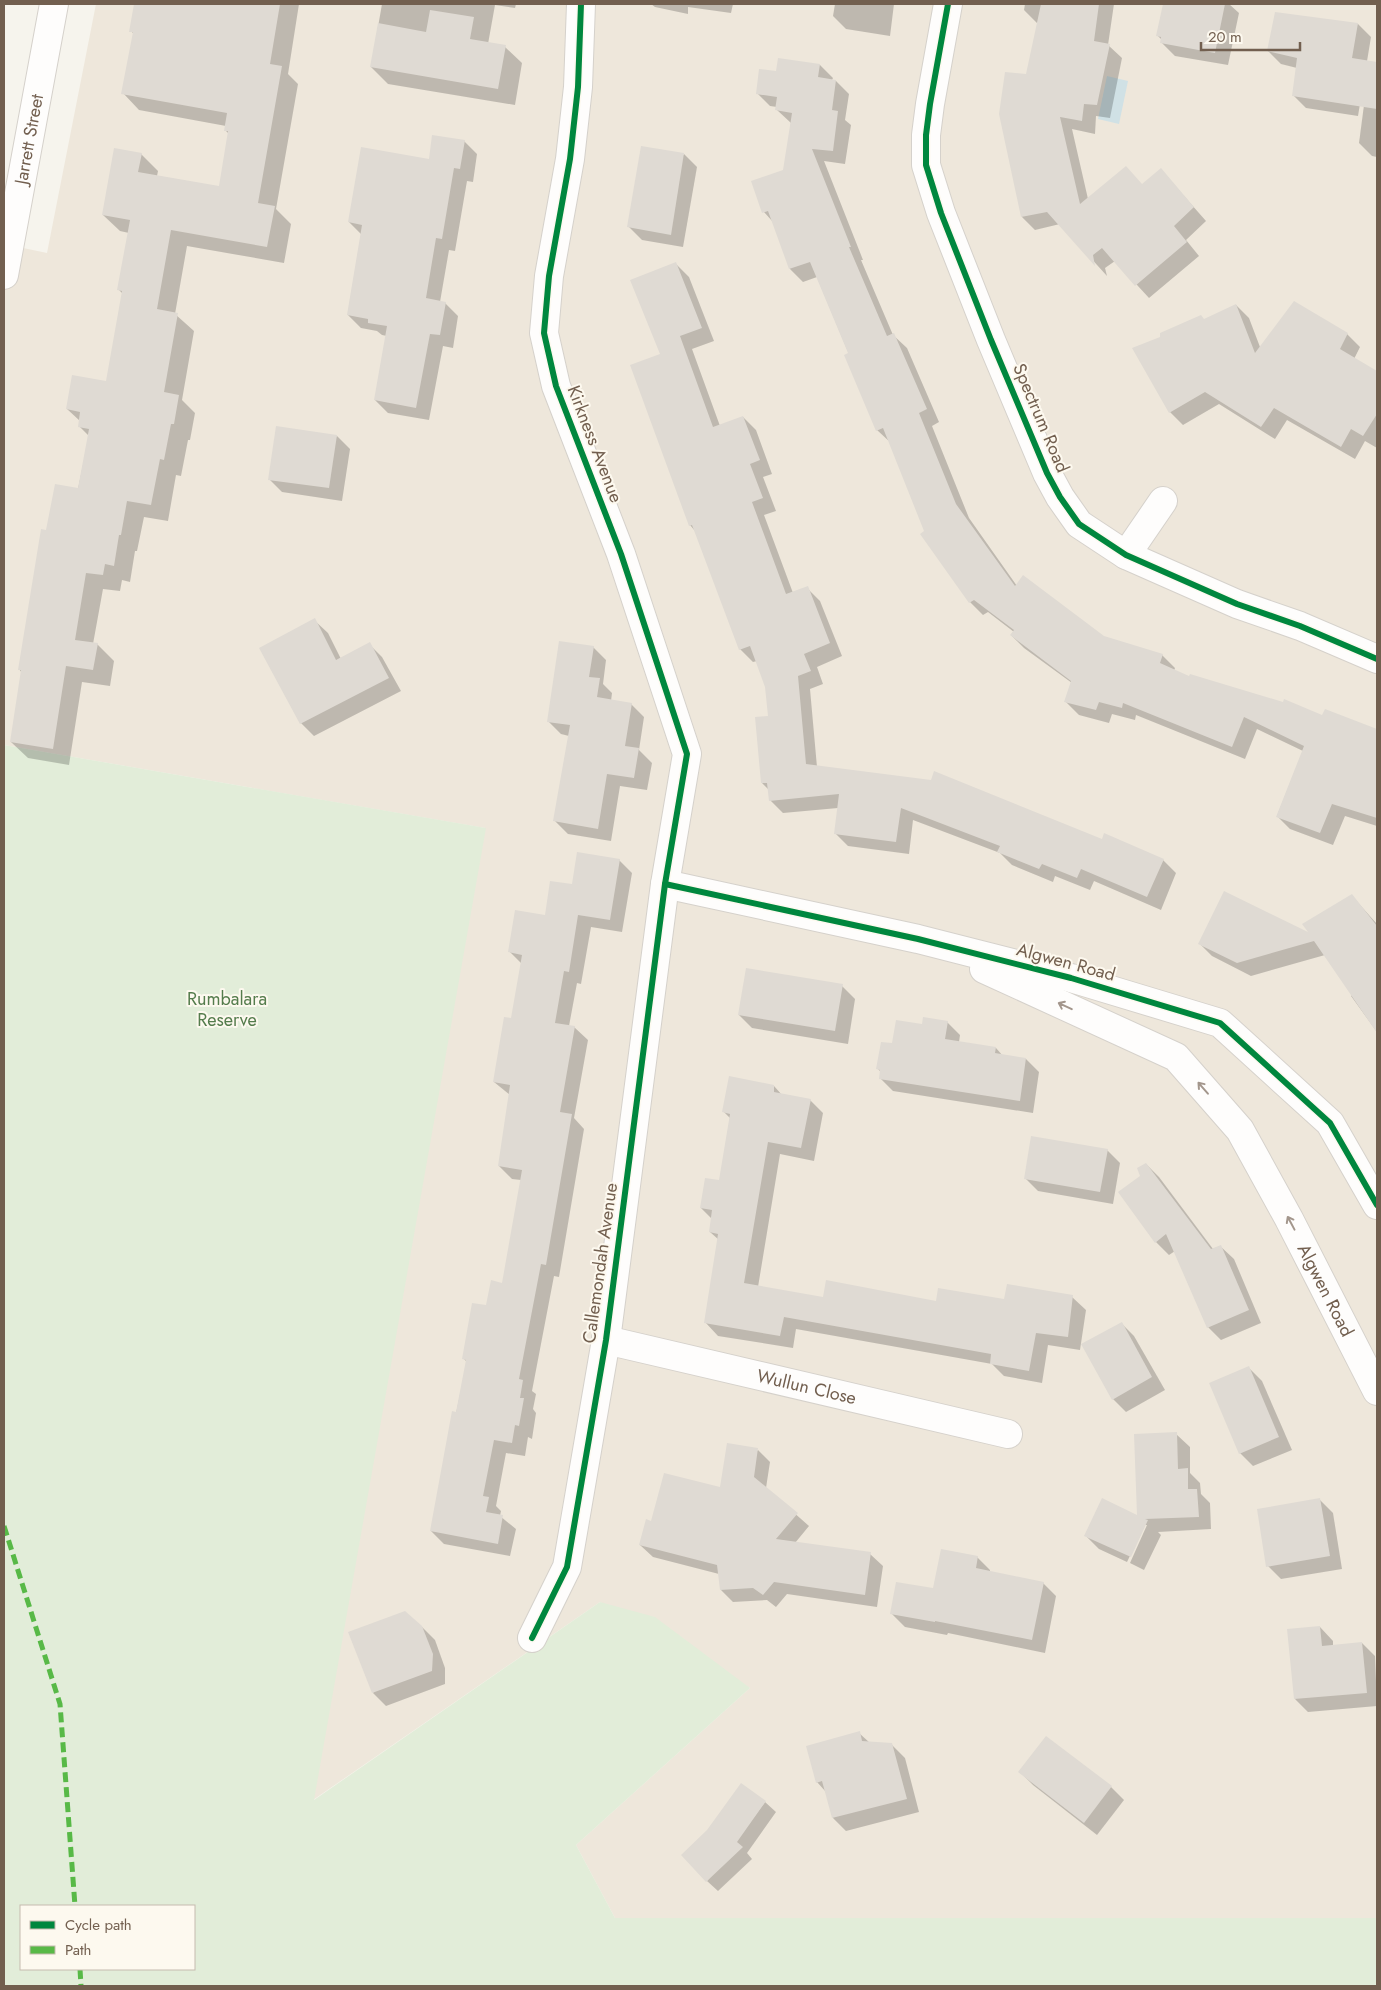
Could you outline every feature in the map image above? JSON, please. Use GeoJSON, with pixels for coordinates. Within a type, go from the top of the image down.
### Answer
{"type":"FeatureCollection","features":[{"type":"Feature","properties":{"kind":"street","name":"Jarrett Street"},"geometry":{"type":"LineString","coordinates":[[4,275],[54,4]]}},
{"type":"Feature","properties":{"kind":"street","name":"Kirkness Avenue"},"geometry":{"type":"LineString","coordinates":[[581,4],[578,87],[570,159],[549,276],[544,333],[556,386],[621,554],[687,754],[665,884]]}},
{"type":"Feature","properties":{"kind":"street","name":"Spectrum Road"},"geometry":{"type":"LineString","coordinates":[[948,4],[930,104],[926,135],[926,165],[941,213],[995,349],[1047,472],[1060,497],[1079,524],[1126,555],[1237,604],[1300,626],[1377,660]]}},
{"type":"Feature","properties":{"kind":"street"},"geometry":{"type":"LineString","coordinates":[[1126,555],[1163,501]]}},
{"type":"Feature","properties":{"kind":"street","name":"Algwen Road"},"geometry":{"type":"LineString","coordinates":[[665,884],[918,939],[1071,978],[1220,1023],[1330,1122],[1377,1205]]}},
{"type":"Feature","properties":{"kind":"street","name":"Callemondah Avenue"},"geometry":{"type":"LineString","coordinates":[[532,1638],[567,1567],[606,1340],[665,884]]}},
{"type":"Feature","properties":{"kind":"street","name":"Algwen Road"},"geometry":{"type":"LineString","coordinates":[[918,939],[1176,1057],[1240,1130],[1289,1219],[1377,1391]]}},
{"type":"Feature","properties":{"kind":"street","name":"Wullun Close"},"geometry":{"type":"LineString","coordinates":[[606,1340],[1008,1434]]}},
{"type":"Feature","properties":{"kind":"shaded area"},"geometry":{"type":"Polygon","coordinates":[[[96,4],[1377,4],[1377,1918],[615,1918],[576,1845],[750,1688],[600,1602],[313,1800],[485,828],[4,745],[4,244],[47,253],[96,4]]]}},
{"type":"Feature","properties":{"kind":"shaded area"},"geometry":{"type":"Polygon","coordinates":[[[1107,76],[1128,81],[1119,124],[1098,119],[1107,76]]]}},
{"type":"Feature","properties":{"kind":"green space","name":"Rumbalara Reserve"},"geometry":{"type":"Polygon","coordinates":[[[4,745],[486,828],[314,1800],[600,1602],[655,1617],[750,1688],[576,1845],[615,1918],[1377,1918],[1377,1986],[4,1986],[4,745]]]}},
{"type":"Feature","properties":{"kind":"building"},"geometry":{"type":"Polygon","coordinates":[[[134,4],[280,4],[270,64],[282,66],[258,203],[275,206],[267,247],[171,230],[157,309],[178,313],[164,392],[179,395],[174,424],[171,424],[164,460],[160,459],[151,505],[127,501],[114,566],[105,564],[103,575],[86,573],[75,640],[98,643],[93,670],[66,666],[53,749],[10,742],[21,670],[18,670],[41,529],[46,530],[55,484],[78,488],[89,429],[78,427],[80,412],[66,409],[72,375],[106,381],[122,291],[117,290],[130,220],[102,215],[114,148],[142,153],[138,172],[219,186],[228,131],[224,131],[227,113],[121,94],[133,32],[129,32],[134,4]]]}},
{"type":"Feature","properties":{"kind":"building"},"geometry":{"type":"Polygon","coordinates":[[[1041,4],[1099,4],[1094,41],[1110,44],[1097,105],[1084,104],[1082,121],[1060,117],[1080,204],[1126,166],[1142,184],[1161,168],[1194,207],[1174,226],[1187,242],[1135,286],[1102,248],[1093,255],[1095,266],[1047,212],[1021,217],[999,114],[1005,72],[1026,74],[1041,4]]]}},
{"type":"Feature","properties":{"kind":"building"},"geometry":{"type":"Polygon","coordinates":[[[1163,4],[1225,4],[1215,53],[1160,43],[1161,37],[1156,36],[1163,4]]]}},
{"type":"Feature","properties":{"kind":"building"},"geometry":{"type":"Polygon","coordinates":[[[430,10],[474,17],[470,39],[506,45],[498,89],[370,67],[378,23],[426,32],[430,10]]]}},
{"type":"Feature","properties":{"kind":"building"},"geometry":{"type":"Polygon","coordinates":[[[1275,12],[1358,23],[1352,58],[1377,62],[1377,109],[1292,96],[1297,58],[1267,51],[1275,12]]]}},
{"type":"Feature","properties":{"kind":"building"},"geometry":{"type":"Polygon","coordinates":[[[778,58],[820,64],[818,77],[836,80],[832,110],[838,111],[833,151],[812,149],[851,247],[849,247],[887,336],[894,333],[927,409],[919,413],[956,504],[1015,586],[1023,575],[1104,636],[1163,654],[1160,663],[1189,676],[1190,674],[1283,702],[1284,699],[1322,715],[1325,709],[1377,729],[1377,818],[1332,804],[1320,833],[1276,817],[1304,746],[1244,717],[1232,747],[1123,703],[1122,708],[1099,702],[1096,710],[1064,702],[1071,681],[1010,635],[1014,630],[974,600],[969,603],[920,534],[924,531],[883,428],[876,431],[844,355],[848,353],[810,262],[789,269],[768,211],[762,213],[751,181],[783,170],[792,113],[775,110],[777,97],[756,94],[759,69],[776,71],[778,58]]]}},
{"type":"Feature","properties":{"kind":"building"},"geometry":{"type":"Polygon","coordinates":[[[432,135],[465,140],[460,169],[454,168],[442,239],[436,238],[426,298],[446,302],[440,335],[430,334],[416,408],[374,400],[387,326],[368,323],[368,319],[347,315],[362,225],[348,222],[361,147],[429,159],[432,135]]]}},
{"type":"Feature","properties":{"kind":"building"},"geometry":{"type":"Polygon","coordinates":[[[641,146],[684,153],[671,235],[627,227],[641,146]]]}},
{"type":"Feature","properties":{"kind":"building"},"geometry":{"type":"Polygon","coordinates":[[[676,262],[702,328],[680,336],[713,427],[743,416],[760,460],[750,464],[763,498],[752,502],[786,594],[808,586],[830,643],[804,654],[811,671],[798,676],[806,764],[931,780],[934,771],[1102,839],[1104,833],[1164,859],[1147,897],[1081,869],[1077,878],[1042,864],[1039,869],[997,852],[1000,846],[901,808],[896,842],[834,834],[839,794],[769,801],[767,783],[761,783],[755,717],[768,716],[765,687],[750,646],[739,650],[692,525],[689,526],[630,365],[660,354],[630,280],[676,262]]]}},
{"type":"Feature","properties":{"kind":"building"},"geometry":{"type":"Polygon","coordinates":[[[1294,301],[1348,333],[1340,349],[1377,371],[1377,414],[1363,436],[1351,429],[1341,447],[1274,408],[1261,427],[1205,392],[1169,413],[1132,348],[1160,337],[1160,333],[1201,315],[1204,319],[1236,304],[1255,353],[1294,301]]]}},
{"type":"Feature","properties":{"kind":"building"},"geometry":{"type":"Polygon","coordinates":[[[276,426],[337,435],[329,488],[268,480],[276,426]]]}},
{"type":"Feature","properties":{"kind":"building"},"geometry":{"type":"Polygon","coordinates":[[[315,618],[336,660],[370,642],[389,678],[300,724],[259,648],[315,618]]]}},
{"type":"Feature","properties":{"kind":"building"},"geometry":{"type":"Polygon","coordinates":[[[559,641],[594,646],[589,677],[600,678],[597,697],[632,703],[625,746],[639,748],[634,778],[607,774],[598,829],[553,821],[570,725],[547,722],[559,641]]]}},
{"type":"Feature","properties":{"kind":"building"},"geometry":{"type":"Polygon","coordinates":[[[577,852],[620,859],[610,920],[578,915],[569,972],[564,971],[555,1023],[575,1026],[560,1112],[572,1114],[546,1265],[541,1264],[519,1379],[523,1380],[520,1398],[524,1398],[519,1426],[515,1425],[512,1443],[494,1440],[483,1496],[489,1497],[486,1512],[503,1515],[498,1544],[430,1531],[452,1411],[456,1412],[466,1360],[462,1359],[472,1303],[486,1305],[491,1280],[502,1283],[522,1170],[498,1166],[510,1085],[493,1082],[504,1017],[511,1018],[522,955],[508,952],[515,910],[545,915],[550,881],[572,884],[577,852]]]}},
{"type":"Feature","properties":{"kind":"building"},"geometry":{"type":"Polygon","coordinates":[[[1224,891],[1308,932],[1302,924],[1352,894],[1377,926],[1377,1033],[1314,941],[1237,963],[1198,944],[1224,891]]]}},
{"type":"Feature","properties":{"kind":"building"},"geometry":{"type":"Polygon","coordinates":[[[746,968],[843,984],[835,1031],[738,1015],[746,968]]]}},
{"type":"Feature","properties":{"kind":"building"},"geometry":{"type":"Polygon","coordinates":[[[923,1017],[948,1021],[945,1039],[996,1047],[995,1053],[1026,1058],[1020,1101],[879,1079],[880,1070],[876,1069],[881,1042],[892,1043],[896,1020],[922,1024],[923,1017]]]}},
{"type":"Feature","properties":{"kind":"building"},"geometry":{"type":"Polygon","coordinates":[[[729,1076],[774,1085],[774,1092],[811,1099],[801,1148],[768,1142],[744,1283],[823,1297],[826,1280],[936,1301],[938,1288],[1004,1299],[1007,1284],[1073,1295],[1068,1337],[1036,1333],[1029,1371],[990,1364],[991,1354],[784,1317],[780,1336],[704,1323],[718,1234],[709,1232],[712,1210],[700,1208],[705,1178],[719,1180],[730,1114],[722,1112],[729,1076]]]}},
{"type":"Feature","properties":{"kind":"building"},"geometry":{"type":"Polygon","coordinates":[[[1031,1136],[1108,1149],[1100,1192],[1024,1179],[1031,1136]]]}},
{"type":"Feature","properties":{"kind":"building"},"geometry":{"type":"Polygon","coordinates":[[[1146,1163],[1211,1249],[1221,1245],[1249,1310],[1207,1328],[1166,1234],[1155,1243],[1118,1192],[1140,1176],[1137,1168],[1146,1163]]]}},
{"type":"Feature","properties":{"kind":"building"},"geometry":{"type":"Polygon","coordinates":[[[1122,1322],[1152,1377],[1112,1400],[1081,1344],[1122,1322]]]}},
{"type":"Feature","properties":{"kind":"building"},"geometry":{"type":"Polygon","coordinates":[[[1249,1366],[1279,1437],[1239,1454],[1209,1383],[1249,1366]]]}},
{"type":"Feature","properties":{"kind":"building"},"geometry":{"type":"Polygon","coordinates":[[[1177,1432],[1178,1469],[1188,1468],[1188,1489],[1197,1489],[1199,1517],[1145,1519],[1148,1520],[1131,1557],[1084,1536],[1102,1498],[1137,1515],[1134,1434],[1177,1432]]]}},
{"type":"Feature","properties":{"kind":"building"},"geometry":{"type":"Polygon","coordinates":[[[727,1443],[758,1448],[754,1477],[798,1513],[776,1539],[871,1552],[865,1595],[774,1582],[763,1595],[753,1588],[720,1590],[717,1565],[639,1545],[646,1519],[651,1521],[664,1473],[720,1487],[727,1443]]]}},
{"type":"Feature","properties":{"kind":"building"},"geometry":{"type":"Polygon","coordinates":[[[1320,1498],[1330,1556],[1266,1567],[1257,1509],[1320,1498]]]}},
{"type":"Feature","properties":{"kind":"building"},"geometry":{"type":"Polygon","coordinates":[[[941,1549],[978,1556],[976,1568],[1044,1582],[1032,1640],[890,1614],[896,1582],[933,1588],[941,1549]]]}},
{"type":"Feature","properties":{"kind":"building"},"geometry":{"type":"Polygon","coordinates":[[[405,1611],[422,1626],[433,1654],[432,1671],[372,1693],[348,1632],[405,1611]]]}},
{"type":"Feature","properties":{"kind":"building"},"geometry":{"type":"Polygon","coordinates":[[[1320,1626],[1322,1646],[1362,1642],[1367,1693],[1294,1699],[1287,1629],[1320,1626]]]}},
{"type":"Feature","properties":{"kind":"building"},"geometry":{"type":"Polygon","coordinates":[[[860,1731],[862,1741],[892,1743],[907,1799],[832,1818],[822,1781],[816,1783],[806,1746],[860,1731]]]}},
{"type":"Feature","properties":{"kind":"building"},"geometry":{"type":"Polygon","coordinates":[[[1046,1736],[1112,1786],[1084,1823],[1018,1772],[1046,1736]]]}},
{"type":"Feature","properties":{"kind":"building"},"geometry":{"type":"Polygon","coordinates":[[[741,1783],[766,1801],[737,1842],[743,1847],[706,1882],[681,1855],[707,1830],[741,1783]]]}},
{"type":"Feature","properties":{"kind":"marked path"},"geometry":{"type":"LineString","coordinates":[[4,1526],[60,1704],[75,1905]]}},
{"type":"Feature","properties":{"kind":"marked path"},"geometry":{"type":"LineString","coordinates":[[80,1970],[81,1986]]}},
{"type":"Feature","properties":{"kind":"cycle path"},"geometry":{"type":"LineString","coordinates":[[532,1638],[567,1567],[606,1340],[665,884],[687,754],[621,554],[556,386],[544,333],[549,276],[570,159],[578,87],[581,4]]}},
{"type":"Feature","properties":{"kind":"cycle path"},"geometry":{"type":"LineString","coordinates":[[948,4],[930,104],[926,135],[926,165],[941,213],[991,340],[1047,473],[1060,497],[1079,524],[1126,555],[1237,604],[1300,626],[1377,659]]}},
{"type":"Feature","properties":{"kind":"cycle path"},"geometry":{"type":"LineString","coordinates":[[665,884],[918,939],[1071,978],[1220,1023],[1330,1123],[1377,1205]]}}]}
